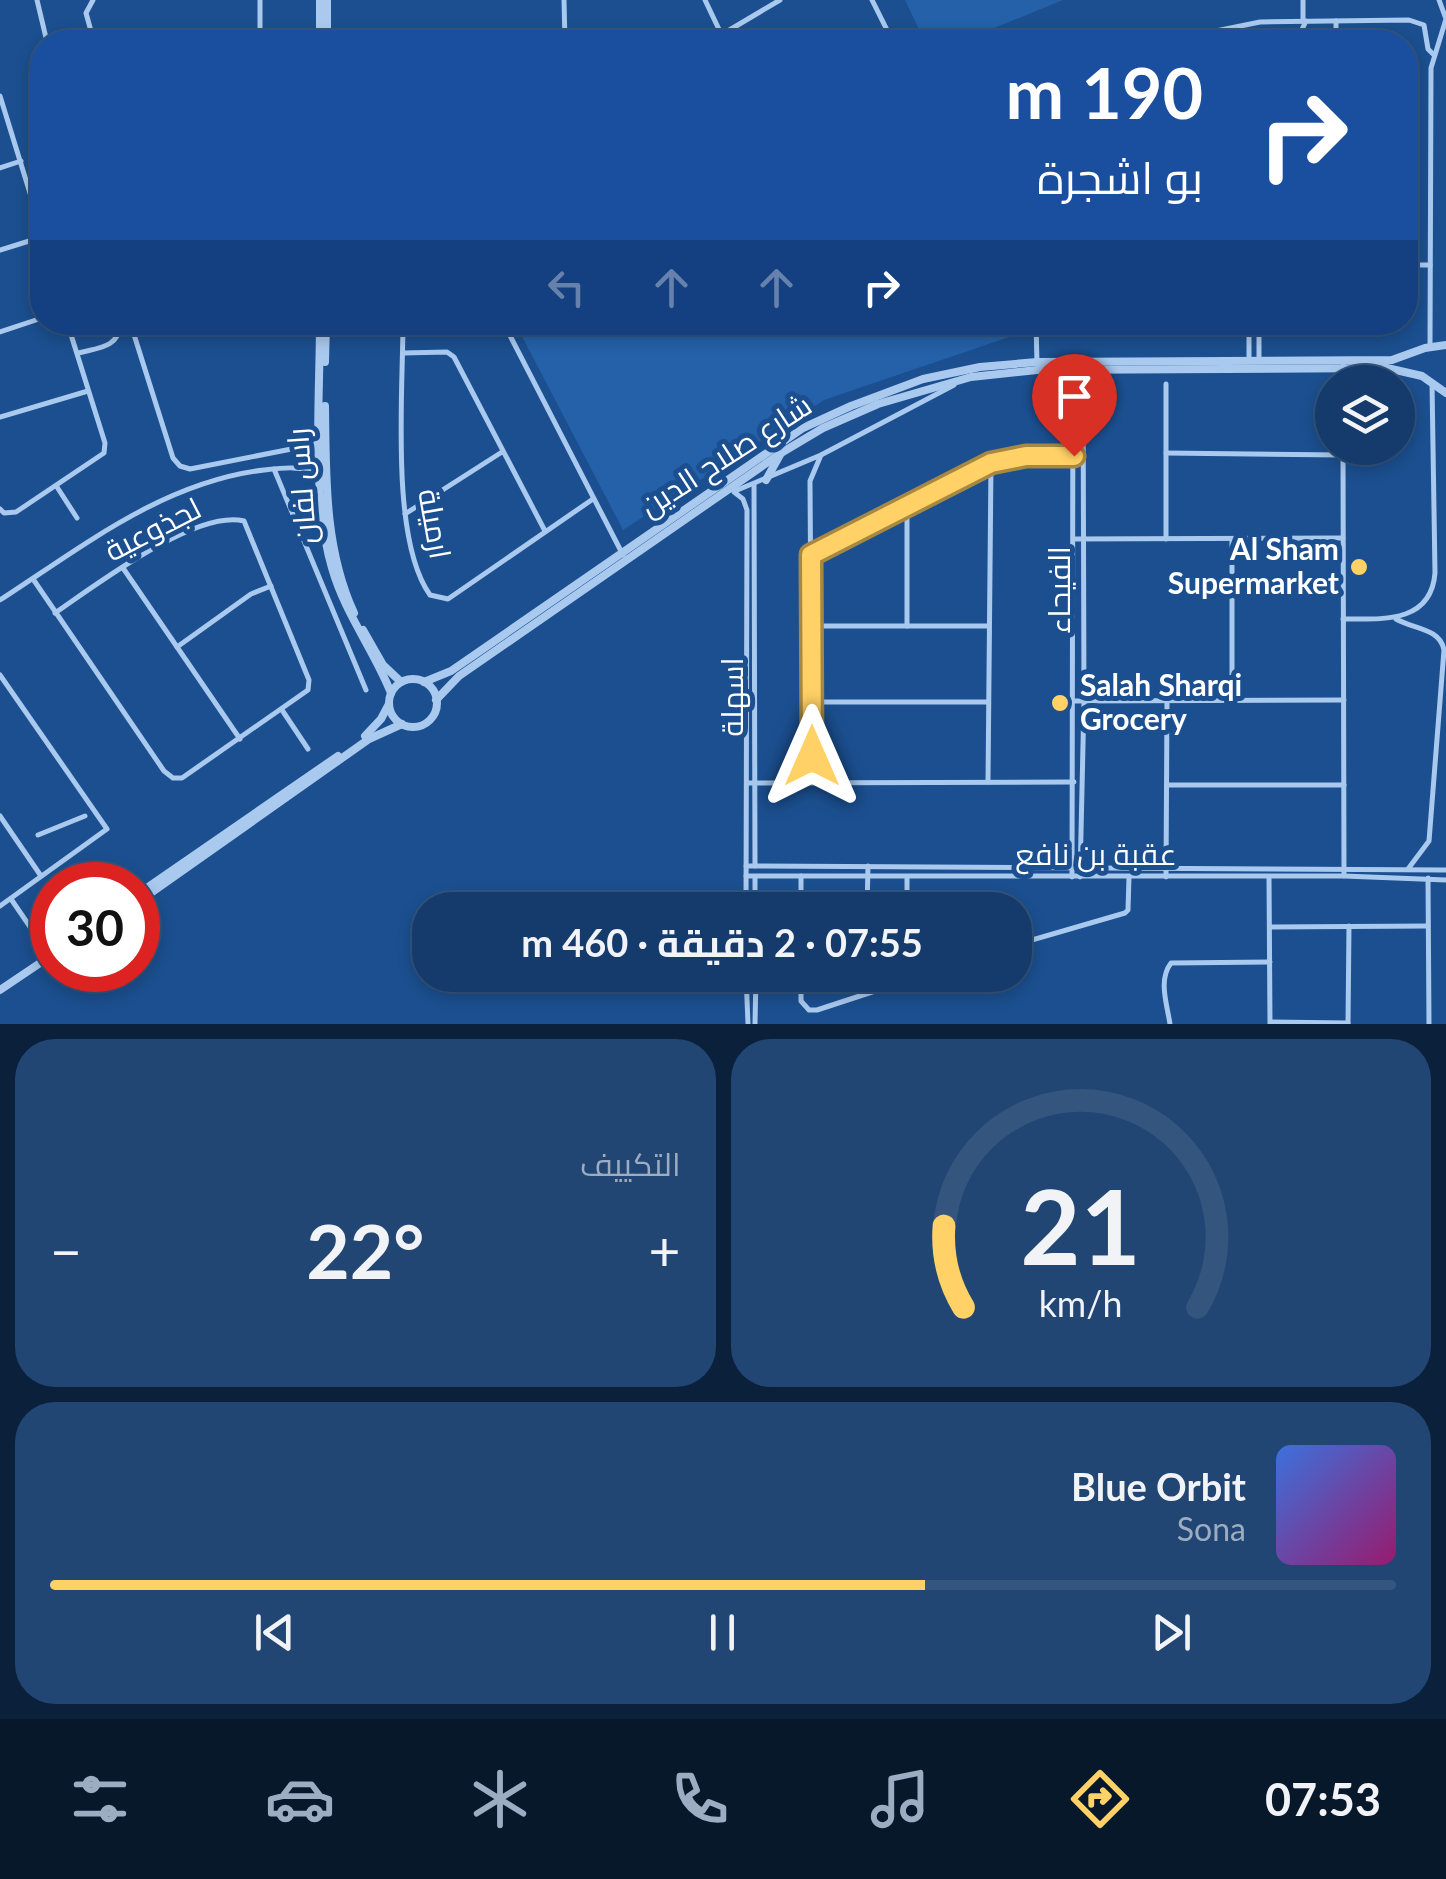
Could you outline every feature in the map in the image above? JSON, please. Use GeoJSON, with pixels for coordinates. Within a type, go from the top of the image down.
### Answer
{"type":"FeatureCollection","features":[{"type":"Feature","properties":{"kind":"street"},"geometry":{"type":"LineString","coordinates":[[36,0],[44,30]]}},
{"type":"Feature","properties":{"kind":"street"},"geometry":{"type":"LineString","coordinates":[[91,30],[86,13],[93,0]]}},
{"type":"Feature","properties":{"kind":"street"},"geometry":{"type":"LineString","coordinates":[[260,0],[260,30]]}},
{"type":"Feature","properties":{"kind":"street"},"geometry":{"type":"LineString","coordinates":[[323,0],[323,30]]}},
{"type":"Feature","properties":{"kind":"street"},"geometry":{"type":"LineString","coordinates":[[564,0],[565,30]]}},
{"type":"Feature","properties":{"kind":"street"},"geometry":{"type":"LineString","coordinates":[[705,0],[719,30]]}},
{"type":"Feature","properties":{"kind":"street"},"geometry":{"type":"LineString","coordinates":[[728,30],[780,0]]}},
{"type":"Feature","properties":{"kind":"street"},"geometry":{"type":"LineString","coordinates":[[872,0],[887,30]]}},
{"type":"Feature","properties":{"kind":"street"},"geometry":{"type":"LineString","coordinates":[[1301,30],[1303,0]]}},
{"type":"Feature","properties":{"kind":"street"},"geometry":{"type":"LineString","coordinates":[[1430,346],[1430,75],[1446,23],[1444,8],[1438,0]]}},
{"type":"Feature","properties":{"kind":"street"},"geometry":{"type":"LineString","coordinates":[[1336,21],[1336,30]]}},
{"type":"Feature","properties":{"kind":"street"},"geometry":{"type":"LineString","coordinates":[[1221,30],[1260,22],[1418,22],[1427,31],[1428,49],[1434,54]]}},
{"type":"Feature","properties":{"kind":"street"},"geometry":{"type":"LineString","coordinates":[[0,96],[30,194]]}},
{"type":"Feature","properties":{"kind":"street"},"geometry":{"type":"LineString","coordinates":[[0,168],[20,161]]}},
{"type":"Feature","properties":{"kind":"street"},"geometry":{"type":"LineString","coordinates":[[0,250],[30,239]]}},
{"type":"Feature","properties":{"kind":"street"},"geometry":{"type":"LineString","coordinates":[[1418,265],[1430,265]]}},
{"type":"Feature","properties":{"kind":"street"},"geometry":{"type":"LineString","coordinates":[[0,332],[30,322]]}},
{"type":"Feature","properties":{"kind":"street"},"geometry":{"type":"LineString","coordinates":[[0,508],[11,514],[104,453],[105,443],[71,335]]}},
{"type":"Feature","properties":{"kind":"street"},"geometry":{"type":"LineString","coordinates":[[78,354],[113,343],[120,335]]}},
{"type":"Feature","properties":{"kind":"street"},"geometry":{"type":"LineString","coordinates":[[132,335],[173,458],[186,469],[318,444]]}},
{"type":"Feature","properties":{"kind":"street","name":"راس لفان"},"geometry":{"type":"LineString","coordinates":[[322,335],[318,444],[323,523],[332,568],[346,606],[390,698]]}},
{"type":"Feature","properties":{"kind":"street","name":"راس لفان"},"geometry":{"type":"LineString","coordinates":[[323,335],[328,503],[333,545],[360,626],[383,665],[401,682]]}},
{"type":"Feature","properties":{"kind":"street","name":"ارميلة"},"geometry":{"type":"LineString","coordinates":[[402,335],[405,514],[421,580],[430,595],[448,598],[593,499]]}},
{"type":"Feature","properties":{"kind":"street"},"geometry":{"type":"LineString","coordinates":[[510,335],[624,556]]}},
{"type":"Feature","properties":{"kind":"street"},"geometry":{"type":"LineString","coordinates":[[1036,335],[1036,366]]}},
{"type":"Feature","properties":{"kind":"street"},"geometry":{"type":"LineString","coordinates":[[1250,335],[1254,364]]}},
{"type":"Feature","properties":{"kind":"street"},"geometry":{"type":"LineString","coordinates":[[1254,364],[1258,335]]}},
{"type":"Feature","properties":{"kind":"street","name":"شارع صلاح الدين"},"geometry":{"type":"LineString","coordinates":[[1343,364],[1402,358],[1430,346],[1446,345]]}},
{"type":"Feature","properties":{"kind":"street"},"geometry":{"type":"LineString","coordinates":[[402,353],[446,352],[454,356],[544,531]]}},
{"type":"Feature","properties":{"kind":"street"},"geometry":{"type":"LineString","coordinates":[[1402,358],[1403,365]]}},
{"type":"Feature","properties":{"kind":"street","name":"شارع صلاح الدين"},"geometry":{"type":"LineString","coordinates":[[424,682],[451,671],[777,450],[878,404],[957,376],[1036,366],[1353,365]]}},
{"type":"Feature","properties":{"kind":"street","name":"الفيحاء"},"geometry":{"type":"LineString","coordinates":[[1076,877],[1084,701],[1074,456],[1078,366]]}},
{"type":"Feature","properties":{"kind":"street","name":"الفيحاء"},"geometry":{"type":"LineString","coordinates":[[1078,366],[1084,456],[1074,701],[1078,783]]}},
{"type":"Feature","properties":{"kind":"street","name":"شارع صلاح الدين"},"geometry":{"type":"LineString","coordinates":[[1415,374],[1446,392]]}},
{"type":"Feature","properties":{"kind":"street","name":"شارع صلاح الدين"},"geometry":{"type":"LineString","coordinates":[[718,497],[821,455],[943,393],[957,376]]}},
{"type":"Feature","properties":{"kind":"street"},"geometry":{"type":"LineString","coordinates":[[1396,619],[1424,601],[1434,584],[1432,381]]}},
{"type":"Feature","properties":{"kind":"street"},"geometry":{"type":"LineString","coordinates":[[1166,384],[1166,538]]}},
{"type":"Feature","properties":{"kind":"street"},"geometry":{"type":"LineString","coordinates":[[0,417],[89,390]]}},
{"type":"Feature","properties":{"kind":"street"},"geometry":{"type":"LineString","coordinates":[[766,480],[777,450]]}},
{"type":"Feature","properties":{"kind":"street","name":"شارع صلاح الدين"},"geometry":{"type":"LineString","coordinates":[[436,700],[459,676],[624,556],[718,497],[777,450]]}},
{"type":"Feature","properties":{"kind":"street"},"geometry":{"type":"LineString","coordinates":[[1166,454],[1315,451]]}},
{"type":"Feature","properties":{"kind":"street"},"geometry":{"type":"LineString","coordinates":[[405,514],[502,452]]}},
{"type":"Feature","properties":{"kind":"street"},"geometry":{"type":"LineString","coordinates":[[812,783],[810,481],[821,455]]}},
{"type":"Feature","properties":{"kind":"street"},"geometry":{"type":"LineString","coordinates":[[811,555],[991,463],[1026,456],[1084,456]]}},
{"type":"Feature","properties":{"kind":"street"},"geometry":{"type":"LineString","coordinates":[[988,782],[991,463]]}},
{"type":"Feature","properties":{"kind":"street"},"geometry":{"type":"LineString","coordinates":[[1343,465],[1344,876]]}},
{"type":"Feature","properties":{"kind":"street"},"geometry":{"type":"LineString","coordinates":[[794,468],[804,472],[810,481]]}},
{"type":"Feature","properties":{"kind":"street"},"geometry":{"type":"LineString","coordinates":[[0,600],[95,536],[162,500],[216,480],[274,469],[307,469],[319,476]]}},
{"type":"Feature","properties":{"kind":"street","name":"راس لفان"},"geometry":{"type":"LineString","coordinates":[[274,469],[366,690]]}},
{"type":"Feature","properties":{"kind":"street","name":"اسهلة"},"geometry":{"type":"LineString","coordinates":[[754,484],[755,892]]}},
{"type":"Feature","properties":{"kind":"street"},"geometry":{"type":"LineString","coordinates":[[56,486],[77,518]]}},
{"type":"Feature","properties":{"kind":"street","name":"اسهلة"},"geometry":{"type":"LineString","coordinates":[[734,492],[743,498],[747,510],[746,892]]}},
{"type":"Feature","properties":{"kind":"street"},"geometry":{"type":"LineString","coordinates":[[904,508],[907,626]]}},
{"type":"Feature","properties":{"kind":"street","name":"لجذوعية"},"geometry":{"type":"LineString","coordinates":[[33,579],[55,613],[169,776],[182,778],[306,694],[310,685],[248,525],[232,518],[190,531],[123,567],[55,613]]}},
{"type":"Feature","properties":{"kind":"street"},"geometry":{"type":"LineString","coordinates":[[1232,538],[1232,700]]}},
{"type":"Feature","properties":{"kind":"street"},"geometry":{"type":"LineString","coordinates":[[1078,539],[1343,538]]}},
{"type":"Feature","properties":{"kind":"street"},"geometry":{"type":"LineString","coordinates":[[123,567],[240,739]]}},
{"type":"Feature","properties":{"kind":"street"},"geometry":{"type":"LineString","coordinates":[[177,647],[252,594],[272,585]]}},
{"type":"Feature","properties":{"kind":"street"},"geometry":{"type":"LineString","coordinates":[[1344,619],[1396,619],[1436,634],[1443,643],[1429,841],[1408,869]]}},
{"type":"Feature","properties":{"kind":"street"},"geometry":{"type":"LineString","coordinates":[[811,626],[990,626]]}},
{"type":"Feature","properties":{"kind":"street"},"geometry":{"type":"LineString","coordinates":[[0,675],[89,813],[107,830],[62,862]]}},
{"type":"Feature","properties":{"kind":"street"},"geometry":{"type":"LineString","coordinates":[[160,879],[366,735],[381,719],[390,698],[401,682],[424,682],[436,700],[435,712],[424,723],[402,724],[392,716],[390,698]]}},
{"type":"Feature","properties":{"kind":"street"},"geometry":{"type":"LineString","coordinates":[[1074,701],[1344,700]]}},
{"type":"Feature","properties":{"kind":"street"},"geometry":{"type":"LineString","coordinates":[[1166,878],[1168,701]]}},
{"type":"Feature","properties":{"kind":"street"},"geometry":{"type":"LineString","coordinates":[[811,702],[989,702]]}},
{"type":"Feature","properties":{"kind":"street"},"geometry":{"type":"LineString","coordinates":[[282,710],[308,749]]}},
{"type":"Feature","properties":{"kind":"street"},"geometry":{"type":"LineString","coordinates":[[160,886],[369,739],[402,724]]}},
{"type":"Feature","properties":{"kind":"street"},"geometry":{"type":"LineString","coordinates":[[747,783],[1078,783]]}},
{"type":"Feature","properties":{"kind":"street"},"geometry":{"type":"LineString","coordinates":[[1167,785],[1344,785]]}},
{"type":"Feature","properties":{"kind":"street"},"geometry":{"type":"LineString","coordinates":[[38,835],[89,813]]}},
{"type":"Feature","properties":{"kind":"street"},"geometry":{"type":"LineString","coordinates":[[0,816],[32,862]]}},
{"type":"Feature","properties":{"kind":"street","name":"عقبة بن نافع"},"geometry":{"type":"LineString","coordinates":[[746,866],[1377,868],[1408,869],[1446,880]]}},
{"type":"Feature","properties":{"kind":"street"},"geometry":{"type":"LineString","coordinates":[[868,866],[868,892]]}},
{"type":"Feature","properties":{"kind":"street"},"geometry":{"type":"LineString","coordinates":[[1270,868],[1270,1023],[1348,1023],[1349,926]]}},
{"type":"Feature","properties":{"kind":"street"},"geometry":{"type":"LineString","coordinates":[[1377,868],[1377,877]]}},
{"type":"Feature","properties":{"kind":"street","name":"عقبة بن نافع"},"geometry":{"type":"LineString","coordinates":[[746,876],[1377,877],[1446,870]]}},
{"type":"Feature","properties":{"kind":"street"},"geometry":{"type":"LineString","coordinates":[[1428,873],[1429,1024]]}},
{"type":"Feature","properties":{"kind":"street"},"geometry":{"type":"LineString","coordinates":[[800,876],[800,892]]}},
{"type":"Feature","properties":{"kind":"street"},"geometry":{"type":"LineString","coordinates":[[907,876],[907,892]]}},
{"type":"Feature","properties":{"kind":"street"},"geometry":{"type":"LineString","coordinates":[[1032,941],[1125,913],[1129,877]]}},
{"type":"Feature","properties":{"kind":"street"},"geometry":{"type":"LineString","coordinates":[[0,906],[30,885]]}},
{"type":"Feature","properties":{"kind":"street"},"geometry":{"type":"LineString","coordinates":[[11,899],[30,925]]}},
{"type":"Feature","properties":{"kind":"street"},"geometry":{"type":"LineString","coordinates":[[1270,927],[1428,926]]}},
{"type":"Feature","properties":{"kind":"street"},"geometry":{"type":"LineString","coordinates":[[1170,1024],[1163,982],[1171,963],[1270,962]]}},
{"type":"Feature","properties":{"kind":"street"},"geometry":{"type":"LineString","coordinates":[[0,987],[30,967]]}},
{"type":"Feature","properties":{"kind":"street"},"geometry":{"type":"LineString","coordinates":[[748,992],[751,1024]]}},
{"type":"Feature","properties":{"kind":"street"},"geometry":{"type":"LineString","coordinates":[[751,1024],[754,992]]}},
{"type":"Feature","properties":{"kind":"street"},"geometry":{"type":"LineString","coordinates":[[801,992],[801,1001],[809,1010],[870,992]]}},
{"type":"Feature","properties":{"kind":"shaded area"},"geometry":{"type":"Polygon","coordinates":[[[905,0],[1063,0],[989,30],[919,30],[905,0]]]}},
{"type":"Feature","properties":{"kind":"shaded area"},"geometry":{"type":"Polygon","coordinates":[[[521,335],[1015,335],[824,400],[623,530],[521,335]]]}},
{"type":"Feature","properties":{"kind":"place","name":"Al Sham Supermarket"},"geometry":{"type":"Point","coordinates":[1359,567]}},
{"type":"Feature","properties":{"kind":"place","name":"Salah Sharqi Grocery"},"geometry":{"type":"Point","coordinates":[1060,703]}},
{"type":"Feature","properties":{"kind":"route"},"geometry":{"type":"LineString","coordinates":[[812,756],[811,555],[991,463],[1026,456],[1074,456]]}}]}
